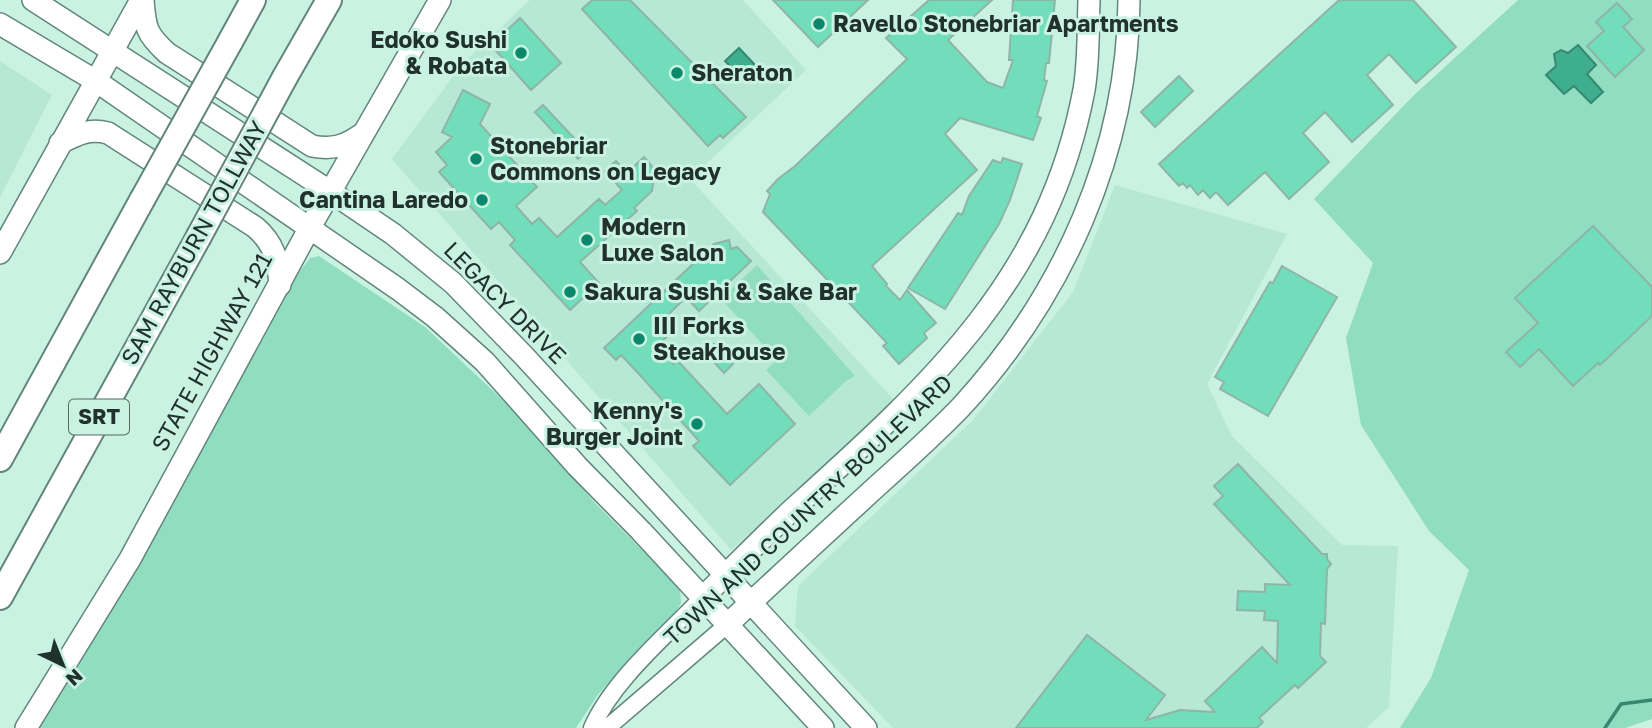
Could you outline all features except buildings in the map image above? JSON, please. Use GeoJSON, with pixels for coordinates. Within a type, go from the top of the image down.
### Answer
{"type":"FeatureCollection","features":[{"type":"Feature","properties":{"kind":"highway","name":"SRT"},"geometry":{"type":"LineString","coordinates":[[0,459],[253,0]]}},
{"type":"Feature","properties":{"kind":"highway","name":"SAM RAYBURN TOLLWAY"},"geometry":{"type":"LineString","coordinates":[[0,597],[285,77],[327,6]]}},
{"type":"Feature","properties":{"kind":"highway"},"geometry":{"type":"LineString","coordinates":[[0,447],[27,410]]}},
{"type":"Feature","properties":{"kind":"main road","name":"LEGACY DRIVE"},"geometry":{"type":"LineString","coordinates":[[33,0],[331,192],[400,240],[470,299],[866,728]]}},
{"type":"Feature","properties":{"kind":"main road"},"geometry":{"type":"LineString","coordinates":[[0,253],[142,0]]}},
{"type":"Feature","properties":{"kind":"main road"},"geometry":{"type":"LineString","coordinates":[[142,0],[145,28],[153,41],[167,53],[312,146],[328,149],[346,145],[364,133]]}},
{"type":"Feature","properties":{"kind":"main road","name":"STATE HIGHWAY 121"},"geometry":{"type":"LineString","coordinates":[[26,728],[130,559],[309,229],[440,0]]}},
{"type":"Feature","properties":{"kind":"main road","name":"TOWN AND COUNTRY BOULEVARD"},"geometry":{"type":"LineString","coordinates":[[703,597],[929,381],[981,322],[1010,278],[1040,224],[1071,142],[1086,74],[1089,0]]}},
{"type":"Feature","properties":{"kind":"main road","name":"TOWN AND COUNTRY BOULEVARD"},"geometry":{"type":"LineString","coordinates":[[729,624],[948,420],[990,373],[1030,318],[1065,259],[1099,179],[1126,54],[1129,0]]}},
{"type":"Feature","properties":{"kind":"main road"},"geometry":{"type":"LineString","coordinates":[[0,24],[96,81],[435,317],[485,362],[577,466],[729,624],[823,728]]}},
{"type":"Feature","properties":{"kind":"main road"},"geometry":{"type":"LineString","coordinates":[[60,143],[80,132],[95,130],[108,133],[255,227],[273,246],[278,264],[279,285]]}},
{"type":"Feature","properties":{"kind":"street","name":"TOWN AND COUNTRY BOULEVARD"},"geometry":{"type":"LineString","coordinates":[[592,728],[599,711],[621,682],[703,597]]}},
{"type":"Feature","properties":{"kind":"street","name":"TOWN AND COUNTRY BOULEVARD"},"geometry":{"type":"LineString","coordinates":[[607,728],[729,624]]}},
{"type":"Feature","properties":{"kind":"shaded area"},"geometry":{"type":"Polygon","coordinates":[[[530,0],[743,0],[806,70],[690,179],[895,401],[731,550],[392,159],[462,64],[530,0]]]}},
{"type":"Feature","properties":{"kind":"shaded area"},"geometry":{"type":"Polygon","coordinates":[[[1518,0],[1652,0],[1652,719],[1625,728],[1400,728],[1431,678],[1469,570],[1429,531],[1361,425],[1346,338],[1373,263],[1314,199],[1412,97],[1518,0]]]}},
{"type":"Feature","properties":{"kind":"shaded area"},"geometry":{"type":"Polygon","coordinates":[[[1578,45],[1596,65],[1587,74],[1603,92],[1591,103],[1574,86],[1564,94],[1546,75],[1556,66],[1554,54],[1561,50],[1568,53],[1578,45]]]}},
{"type":"Feature","properties":{"kind":"shaded area"},"geometry":{"type":"Polygon","coordinates":[[[739,48],[757,67],[744,80],[725,61],[739,48]]]}},
{"type":"Feature","properties":{"kind":"shaded area"},"geometry":{"type":"Polygon","coordinates":[[[0,61],[52,95],[0,197],[0,61]]]}},
{"type":"Feature","properties":{"kind":"shaded area"},"geometry":{"type":"Polygon","coordinates":[[[1115,185],[1287,234],[1207,384],[1232,436],[1342,545],[1398,546],[1389,707],[1366,728],[893,728],[795,626],[798,586],[973,420],[1073,292],[1115,185]]]}},
{"type":"Feature","properties":{"kind":"shaded area"},"geometry":{"type":"Polygon","coordinates":[[[319,256],[425,327],[506,403],[596,504],[680,588],[681,603],[671,620],[629,659],[597,696],[576,728],[39,728],[160,526],[297,275],[310,258],[319,256]]]}},
{"type":"Feature","properties":{"kind":"shaded area"},"geometry":{"type":"Polygon","coordinates":[[[757,265],[855,376],[846,381],[809,416],[766,370],[777,360],[721,299],[757,265]]]}},
{"type":"Feature","properties":{"kind":"waterway"},"geometry":{"type":"LineString","coordinates":[[1605,728],[1621,704],[1652,700]]}},
{"type":"Feature","properties":{"kind":"place","name":"Ravello Stonebriar Apartments"},"geometry":{"type":"Point","coordinates":[819,24]}},
{"type":"Feature","properties":{"kind":"place","name":"Edoko Sushi & Robata"},"geometry":{"type":"Point","coordinates":[521,53]}},
{"type":"Feature","properties":{"kind":"place","name":"Sheraton"},"geometry":{"type":"Point","coordinates":[677,73]}},
{"type":"Feature","properties":{"kind":"place","name":"Stonebriar Commons on Legacy"},"geometry":{"type":"Point","coordinates":[476,159]}},
{"type":"Feature","properties":{"kind":"place","name":"Cantina Laredo"},"geometry":{"type":"Point","coordinates":[482,200]}},
{"type":"Feature","properties":{"kind":"place","name":"Modern Luxe Salon"},"geometry":{"type":"Point","coordinates":[587,240]}},
{"type":"Feature","properties":{"kind":"place","name":"Sakura Sushi & Sake Bar"},"geometry":{"type":"Point","coordinates":[570,292]}},
{"type":"Feature","properties":{"kind":"place","name":"III Forks Steakhouse"},"geometry":{"type":"Point","coordinates":[639,339]}},
{"type":"Feature","properties":{"kind":"place","name":"Kenny's Burger Joint"},"geometry":{"type":"Point","coordinates":[697,424]}}]}
